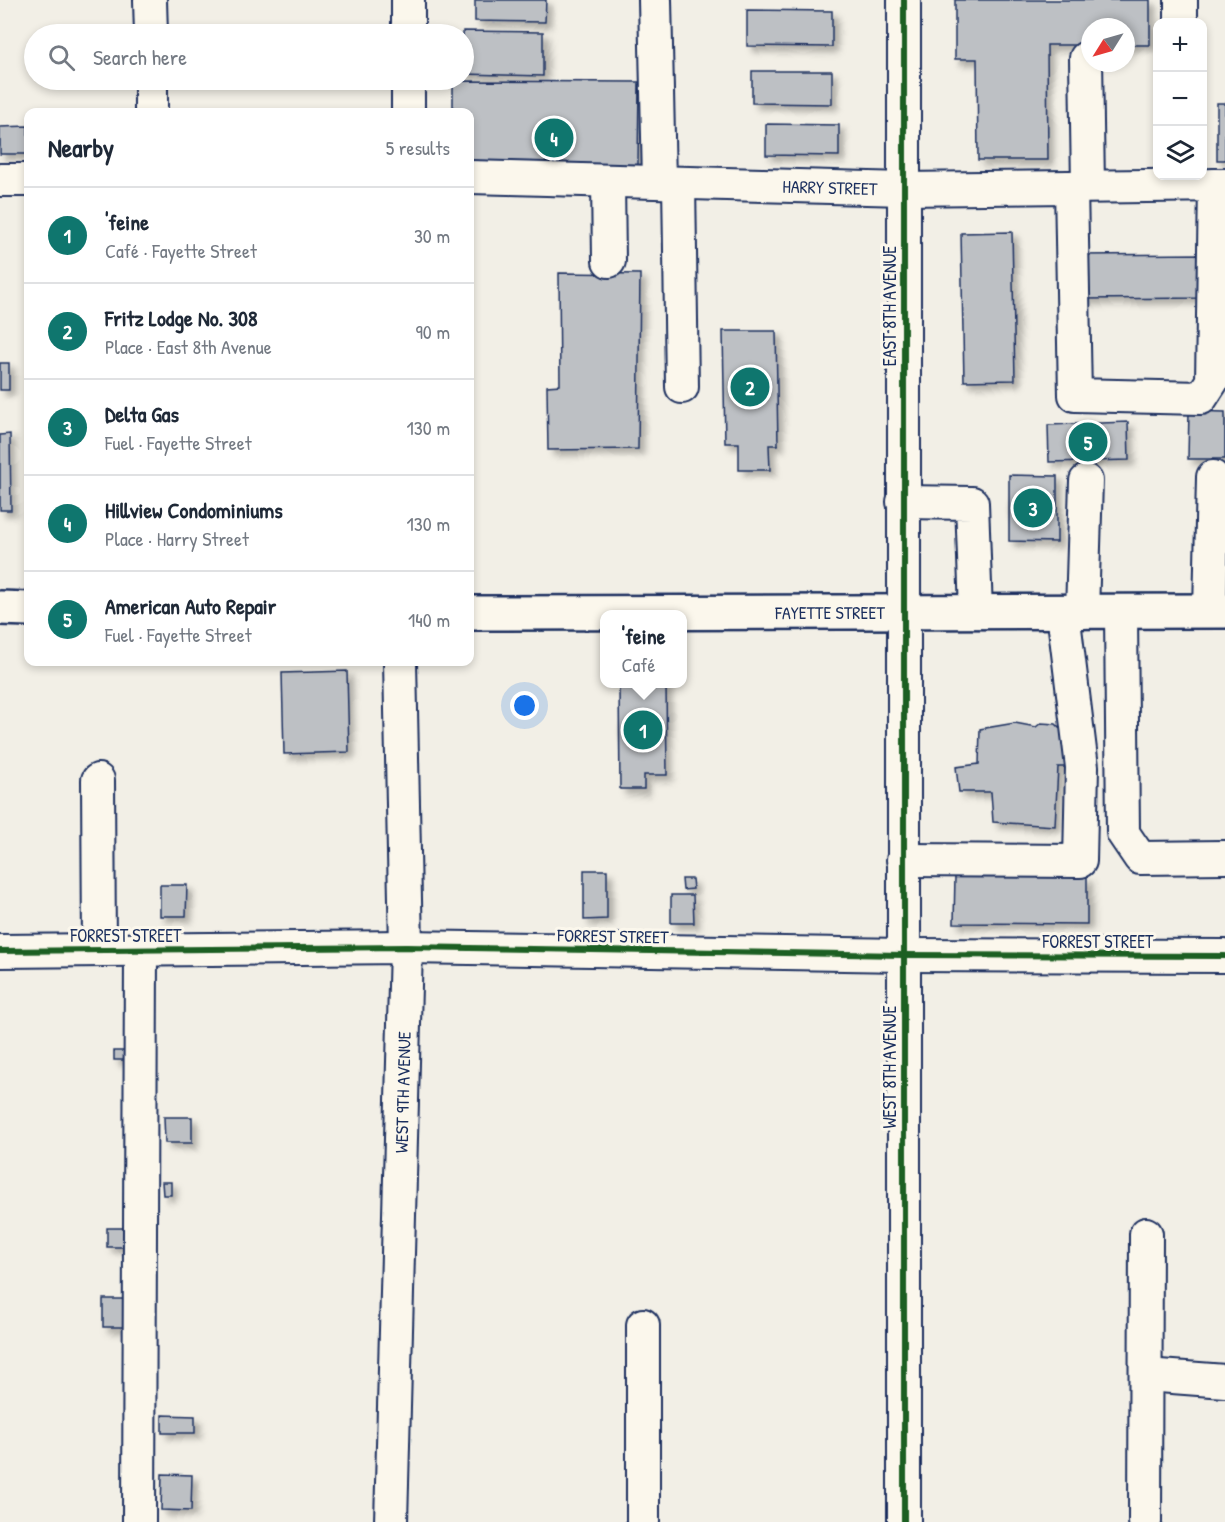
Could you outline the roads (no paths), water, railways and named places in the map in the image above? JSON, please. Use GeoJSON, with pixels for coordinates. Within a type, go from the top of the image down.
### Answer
{"type":"FeatureCollection","features":[{"type":"Feature","properties":{"kind":"main road"},"geometry":{"type":"LineString","coordinates":[[0,608],[24,609]]}},
{"type":"Feature","properties":{"kind":"main road","name":"FAYETTE STREET"},"geometry":{"type":"LineString","coordinates":[[687,612],[1217,611]]}},
{"type":"Feature","properties":{"kind":"main road","name":"FAYETTE STREET"},"geometry":{"type":"LineString","coordinates":[[474,613],[600,613]]}},
{"type":"Feature","properties":{"kind":"street"},"geometry":{"type":"LineString","coordinates":[[150,0],[151,24]]}},
{"type":"Feature","properties":{"kind":"street"},"geometry":{"type":"LineString","coordinates":[[408,0],[408,24]]}},
{"type":"Feature","properties":{"kind":"street"},"geometry":{"type":"LineString","coordinates":[[655,0],[682,387]]}},
{"type":"Feature","properties":{"kind":"street","name":"EAST 8TH AVENUE"},"geometry":{"type":"LineString","coordinates":[[903,612],[904,0]]}},
{"type":"Feature","properties":{"kind":"street"},"geometry":{"type":"LineString","coordinates":[[1181,0],[1181,18]]}},
{"type":"Feature","properties":{"kind":"street"},"geometry":{"type":"LineString","coordinates":[[1085,72],[1075,395],[1201,398],[1212,381],[1220,185]]}},
{"type":"Feature","properties":{"kind":"street"},"geometry":{"type":"LineString","coordinates":[[151,90],[151,108]]}},
{"type":"Feature","properties":{"kind":"street"},"geometry":{"type":"LineString","coordinates":[[408,90],[408,108]]}},
{"type":"Feature","properties":{"kind":"street","name":"HARRY STREET"},"geometry":{"type":"LineString","coordinates":[[474,177],[904,189],[1080,187],[1183,180],[1220,185]]}},
{"type":"Feature","properties":{"kind":"street"},"geometry":{"type":"LineString","coordinates":[[0,180],[24,180]]}},
{"type":"Feature","properties":{"kind":"street"},"geometry":{"type":"LineString","coordinates":[[608,181],[609,261]]}},
{"type":"Feature","properties":{"kind":"street"},"geometry":{"type":"LineString","coordinates":[[1213,477],[1217,611]]}},
{"type":"Feature","properties":{"kind":"street"},"geometry":{"type":"LineString","coordinates":[[903,860],[1080,861],[1082,767],[1073,612],[1086,481]]}},
{"type":"Feature","properties":{"kind":"street"},"geometry":{"type":"LineString","coordinates":[[903,502],[972,503],[976,612]]}},
{"type":"Feature","properties":{"kind":"street","name":"WEST 8TH AVENUE"},"geometry":{"type":"LineString","coordinates":[[903,612],[904,1522]]}},
{"type":"Feature","properties":{"kind":"street"},"geometry":{"type":"LineString","coordinates":[[1121,612],[1123,833],[1140,858],[1225,857]]}},
{"type":"Feature","properties":{"kind":"street","name":"WEST 9TH AVENUE"},"geometry":{"type":"LineString","coordinates":[[391,1522],[406,948],[400,666]]}},
{"type":"Feature","properties":{"kind":"street"},"geometry":{"type":"LineString","coordinates":[[98,780],[99,950]]}},
{"type":"Feature","properties":{"kind":"street","name":"FORREST STREET"},"geometry":{"type":"LineString","coordinates":[[0,951],[406,948],[903,955],[1225,956]]}},
{"type":"Feature","properties":{"kind":"street"},"geometry":{"type":"LineString","coordinates":[[139,1522],[141,950]]}},
{"type":"Feature","properties":{"kind":"street"},"geometry":{"type":"LineString","coordinates":[[1145,1522],[1146,1234]]}},
{"type":"Feature","properties":{"kind":"street"},"geometry":{"type":"LineString","coordinates":[[643,1325],[643,1522]]}},
{"type":"Feature","properties":{"kind":"street"},"geometry":{"type":"LineString","coordinates":[[1146,1375],[1225,1381]]}},
{"type":"Feature","properties":{"kind":"place","name":"Hillview Condominiums"},"geometry":{"type":"Point","coordinates":[554,138]}},
{"type":"Feature","properties":{"kind":"place","name":"Fritz Lodge No. 308"},"geometry":{"type":"Point","coordinates":[750,387]}},
{"type":"Feature","properties":{"kind":"place","name":"American Auto Repair"},"geometry":{"type":"Point","coordinates":[1088,442]}},
{"type":"Feature","properties":{"kind":"place","name":"Delta Gas"},"geometry":{"type":"Point","coordinates":[1033,508]}},
{"type":"Feature","properties":{"kind":"place","name":"'feine"},"geometry":{"type":"Point","coordinates":[643,730]}}]}
